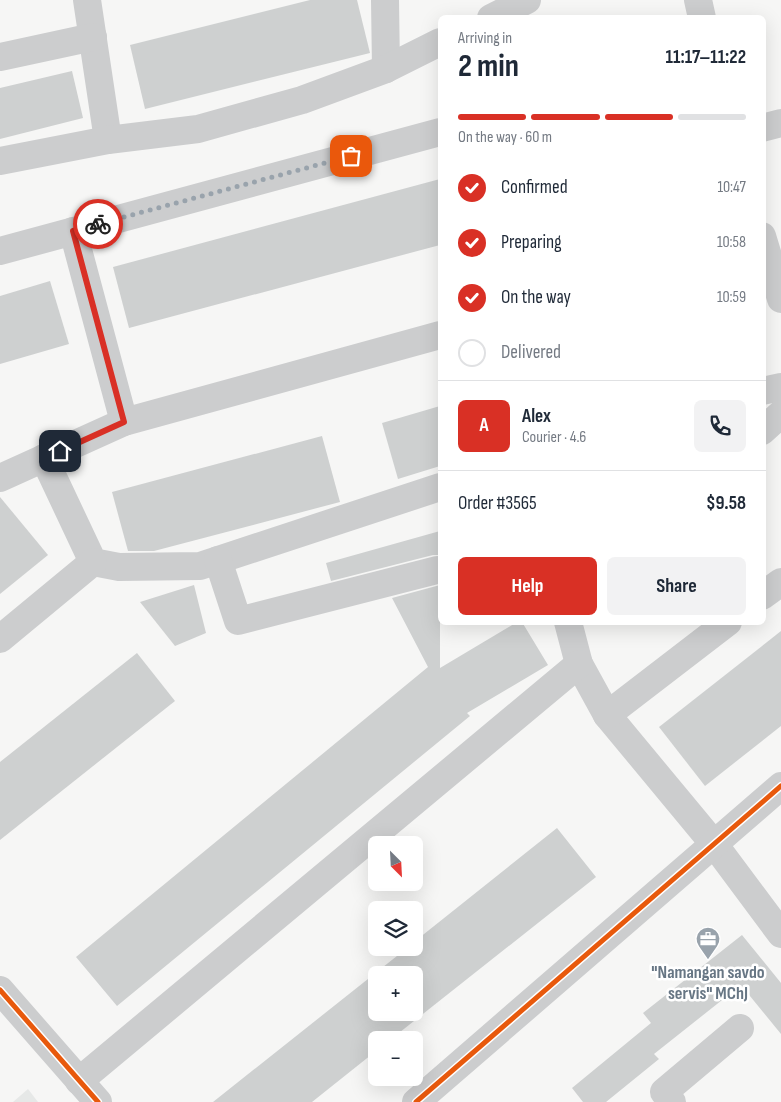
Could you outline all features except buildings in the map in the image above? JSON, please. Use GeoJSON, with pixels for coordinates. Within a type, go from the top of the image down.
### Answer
{"type":"FeatureCollection","features":[{"type":"Feature","properties":{"kind":"street"},"geometry":{"type":"LineString","coordinates":[[88,0],[108,140]]}},
{"type":"Feature","properties":{"kind":"street"},"geometry":{"type":"LineString","coordinates":[[384,0],[386,69]]}},
{"type":"Feature","properties":{"kind":"street"},"geometry":{"type":"LineString","coordinates":[[497,15],[527,0]]}},
{"type":"Feature","properties":{"kind":"street"},"geometry":{"type":"LineString","coordinates":[[698,0],[701,15]]}},
{"type":"Feature","properties":{"kind":"street"},"geometry":{"type":"LineString","coordinates":[[0,57],[93,37]]}},
{"type":"Feature","properties":{"kind":"street"},"geometry":{"type":"LineString","coordinates":[[0,161],[108,140],[198,129],[302,100],[386,69],[438,43]]}},
{"type":"Feature","properties":{"kind":"street"},"geometry":{"type":"LineString","coordinates":[[766,127],[781,123]]}},
{"type":"Feature","properties":{"kind":"street"},"geometry":{"type":"LineString","coordinates":[[0,251],[438,133]]}},
{"type":"Feature","properties":{"kind":"street"},"geometry":{"type":"LineString","coordinates":[[73,231],[124,422]]}},
{"type":"Feature","properties":{"kind":"street"},"geometry":{"type":"LineString","coordinates":[[766,250],[781,299]]}},
{"type":"Feature","properties":{"kind":"street"},"geometry":{"type":"LineString","coordinates":[[0,478],[124,422],[438,336]]}},
{"type":"Feature","properties":{"kind":"street"},"geometry":{"type":"LineString","coordinates":[[766,390],[781,387]]}},
{"type":"Feature","properties":{"kind":"street"},"geometry":{"type":"LineString","coordinates":[[766,427],[781,414]]}},
{"type":"Feature","properties":{"kind":"street"},"geometry":{"type":"LineString","coordinates":[[44,458],[93,562]]}},
{"type":"Feature","properties":{"kind":"street"},"geometry":{"type":"LineString","coordinates":[[93,562],[119,567],[200,566],[438,488]]}},
{"type":"Feature","properties":{"kind":"street"},"geometry":{"type":"LineString","coordinates":[[218,560],[238,621],[437,570]]}},
{"type":"Feature","properties":{"kind":"street"},"geometry":{"type":"LineString","coordinates":[[0,639],[93,562]]}},
{"type":"Feature","properties":{"kind":"street"},"geometry":{"type":"LineString","coordinates":[[766,593],[781,582]]}},
{"type":"Feature","properties":{"kind":"street"},"geometry":{"type":"LineString","coordinates":[[569,625],[579,664],[607,715],[714,844],[781,934]]}},
{"type":"Feature","properties":{"kind":"street"},"geometry":{"type":"LineString","coordinates":[[607,715],[724,625]]}},
{"type":"Feature","properties":{"kind":"street"},"geometry":{"type":"LineString","coordinates":[[79,1081],[579,664]]}},
{"type":"Feature","properties":{"kind":"street"},"geometry":{"type":"LineString","coordinates":[[416,1102],[781,786]]}},
{"type":"Feature","properties":{"kind":"street"},"geometry":{"type":"LineString","coordinates":[[0,990],[98,1102]]}},
{"type":"Feature","properties":{"kind":"street"},"geometry":{"type":"LineString","coordinates":[[672,1102],[664,1092],[740,1028]]}},
{"type":"Feature","properties":{"kind":"shaded area"},"geometry":{"type":"Polygon","coordinates":[[[28,1089],[38,1102],[13,1102],[28,1089]]]}},
{"type":"Feature","properties":{"kind":"cycle path"},"geometry":{"type":"LineString","coordinates":[[416,1102],[781,786]]}},
{"type":"Feature","properties":{"kind":"cycle path"},"geometry":{"type":"LineString","coordinates":[[0,990],[98,1102]]}},
{"type":"Feature","properties":{"kind":"way so far"},"geometry":{"type":"LineString","coordinates":[[98,224],[351,156]]}},
{"type":"Feature","properties":{"kind":"place","name":"\"Namangan savdo servis\" MChJ"},"geometry":{"type":"Point","coordinates":[708,960]}},
{"type":"Feature","properties":{"kind":"route"},"geometry":{"type":"LineString","coordinates":[[60,451],[124,422],[73,231],[98,224]]}}]}
